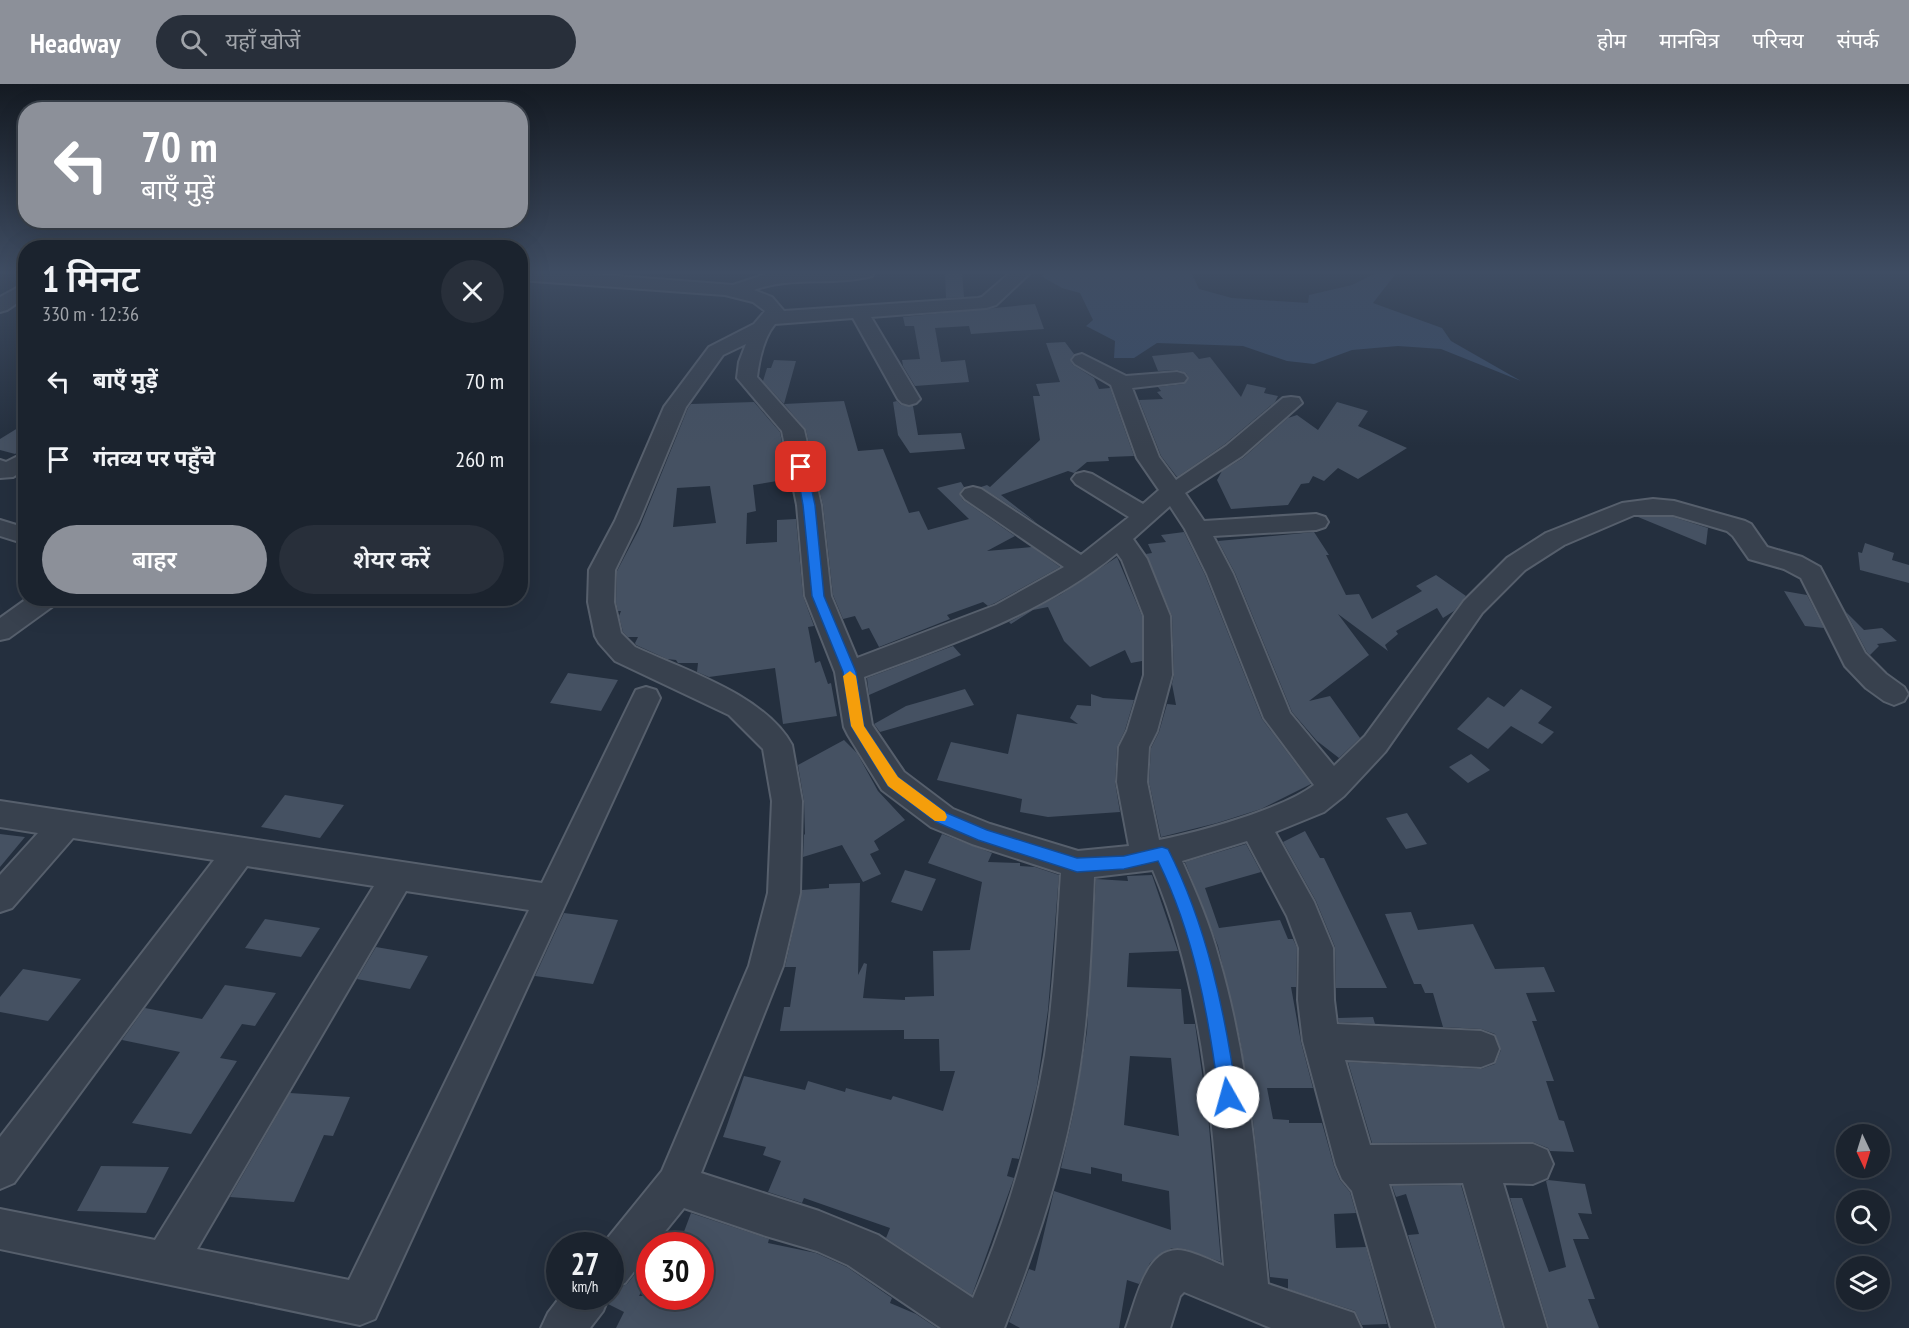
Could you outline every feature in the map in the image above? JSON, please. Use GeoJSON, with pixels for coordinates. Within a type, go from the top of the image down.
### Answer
{"type":"FeatureCollection","features":[{"type":"Feature","properties":{"kind":"street"},"geometry":{"type":"LineString","coordinates":[[624,1250],[676,1185],[766,966],[784,893],[787,801],[777,744],[739,707],[625,654],[608,636],[601,602],[602,570],[627,520],[675,406],[716,351],[753,330]]}},
{"type":"Feature","properties":{"kind":"street"},"geometry":{"type":"LineString","coordinates":[[763,330],[749,362],[747,378],[793,430],[809,505],[818,596],[849,672],[858,726],[893,782],[942,818],[983,835],[1077,865],[1155,856],[1256,826],[1313,803],[1333,787],[1376,744],[1389,721],[1473,607],[1516,564],[1555,539],[1630,508],[1653,506],[1674,508],[1736,526],[1742,530],[1752,548],[1758,553],[1793,563],[1811,573],[1855,660],[1876,681],[1894,693]]}},
{"type":"Feature","properties":{"kind":"street"},"geometry":{"type":"LineString","coordinates":[[869,330],[909,399]]}},
{"type":"Feature","properties":{"kind":"street"},"geometry":{"type":"LineString","coordinates":[[1082,360],[1122,383],[1177,378]]}},
{"type":"Feature","properties":{"kind":"street"},"geometry":{"type":"LineString","coordinates":[[1122,383],[1121,387],[1148,458],[1197,529],[1220,574],[1278,718],[1333,787]]}},
{"type":"Feature","properties":{"kind":"street"},"geometry":{"type":"LineString","coordinates":[[849,672],[943,637],[1027,600],[1081,567],[1119,538],[1172,491],[1202,476],[1291,403]]}},
{"type":"Feature","properties":{"kind":"street"},"geometry":{"type":"LineString","coordinates":[[2,476],[18,465]]}},
{"type":"Feature","properties":{"kind":"street"},"geometry":{"type":"LineString","coordinates":[[1084,479],[1145,516]]}},
{"type":"Feature","properties":{"kind":"street"},"geometry":{"type":"LineString","coordinates":[[973,494],[1081,567]]}},
{"type":"Feature","properties":{"kind":"street"},"geometry":{"type":"LineString","coordinates":[[1197,529],[1316,522]]}},
{"type":"Feature","properties":{"kind":"street"},"geometry":{"type":"LineString","coordinates":[[1119,538],[1134,559],[1157,616],[1158,675],[1142,731],[1134,747],[1132,782],[1155,856],[1179,887],[1218,1025],[1226,1077],[1248,1296]]}},
{"type":"Feature","properties":{"kind":"street"},"geometry":{"type":"LineString","coordinates":[[0,631],[36,606]]}},
{"type":"Feature","properties":{"kind":"street"},"geometry":{"type":"LineString","coordinates":[[0,1228],[360,1304],[646,698]]}},
{"type":"Feature","properties":{"kind":"street"},"geometry":{"type":"LineString","coordinates":[[0,813],[551,899]]}},
{"type":"Feature","properties":{"kind":"street"},"geometry":{"type":"LineString","coordinates":[[0,898],[66,824]]}},
{"type":"Feature","properties":{"kind":"street"},"geometry":{"type":"LineString","coordinates":[[1256,826],[1302,912],[1316,948],[1316,1000],[1320,1041],[1356,1165],[1368,1180],[1390,1246],[1413,1328]]}},
{"type":"Feature","properties":{"kind":"street"},"geometry":{"type":"LineString","coordinates":[[0,1169],[240,851]]}},
{"type":"Feature","properties":{"kind":"street"},"geometry":{"type":"LineString","coordinates":[[676,1185],[766,1216],[819,1230],[863,1250],[980,1328],[1024,1218],[1052,1115],[1071,993],[1077,865]]}},
{"type":"Feature","properties":{"kind":"street"},"geometry":{"type":"LineString","coordinates":[[165,1263],[398,875]]}},
{"type":"Feature","properties":{"kind":"street"},"geometry":{"type":"LineString","coordinates":[[1320,1041],[1481,1049]]}},
{"type":"Feature","properties":{"kind":"street"},"geometry":{"type":"LineString","coordinates":[[1477,1163],[1526,1327]]}},
{"type":"Feature","properties":{"kind":"street"},"geometry":{"type":"LineString","coordinates":[[1356,1165],[1533,1164]]}},
{"type":"Feature","properties":{"kind":"street"},"geometry":{"type":"LineString","coordinates":[[1148,1328],[1162,1286],[1171,1272],[1184,1271],[1248,1296],[1292,1322],[1339,1328]]}},
{"type":"Feature","properties":{"kind":"street"},"geometry":{"type":"LineString","coordinates":[[563,1328],[577,1310]]}},
{"type":"Feature","properties":{"kind":"water"},"geometry":{"type":"Polygon","coordinates":[[[1094,330],[1443,330],[1451,341],[1521,381],[1441,349],[1398,346],[1352,350],[1314,364],[1287,361],[1243,346],[1157,343],[1134,358],[1114,358],[1115,341],[1094,330]]]}},
{"type":"Feature","properties":{"kind":"building"},"geometry":{"type":"Polygon","coordinates":[[[915,330],[935,330],[941,362],[965,360],[969,382],[915,386],[902,360],[920,359],[915,330]]]}},
{"type":"Feature","properties":{"kind":"building"},"geometry":{"type":"Polygon","coordinates":[[[970,330],[1029,330],[971,334],[970,330]]]}},
{"type":"Feature","properties":{"kind":"building"},"geometry":{"type":"Polygon","coordinates":[[[1065,342],[1074,354],[1070,360],[1073,365],[1094,378],[1099,389],[1110,388],[1134,456],[1108,457],[1109,461],[1087,462],[1074,473],[1068,471],[1001,495],[1037,523],[981,487],[987,485],[990,487],[1040,440],[1033,396],[1040,396],[1036,384],[1060,382],[1046,343],[1065,342]]]}},
{"type":"Feature","properties":{"kind":"building"},"geometry":{"type":"Polygon","coordinates":[[[1193,352],[1199,359],[1210,357],[1241,397],[1247,384],[1266,388],[1264,393],[1278,396],[1275,402],[1225,444],[1177,477],[1161,456],[1139,400],[1163,399],[1157,392],[1161,391],[1158,387],[1184,384],[1189,378],[1186,373],[1178,370],[1158,371],[1152,356],[1193,352]]]}},
{"type":"Feature","properties":{"kind":"building"},"geometry":{"type":"Polygon","coordinates":[[[774,360],[796,361],[784,404],[763,381],[767,368],[771,368],[774,360]]]}},
{"type":"Feature","properties":{"kind":"building"},"geometry":{"type":"Polygon","coordinates":[[[844,401],[858,451],[883,449],[909,513],[919,511],[928,530],[969,519],[937,488],[961,482],[964,487],[959,494],[963,500],[1015,536],[987,551],[1032,547],[1060,567],[995,603],[988,606],[983,602],[947,615],[950,619],[879,647],[869,628],[862,630],[855,616],[843,619],[833,595],[823,505],[806,430],[784,404],[844,401]]]}},
{"type":"Feature","properties":{"kind":"building"},"geometry":{"type":"Polygon","coordinates":[[[897,401],[901,405],[913,406],[918,435],[961,433],[965,449],[910,453],[898,435],[893,402],[897,401]]]}},
{"type":"Feature","properties":{"kind":"building"},"geometry":{"type":"Polygon","coordinates":[[[754,402],[780,432],[789,479],[753,485],[756,511],[747,513],[746,544],[777,542],[777,520],[796,519],[803,596],[814,626],[808,627],[815,663],[820,661],[828,684],[831,683],[837,716],[783,724],[775,668],[709,677],[697,672],[698,663],[678,663],[676,660],[667,659],[636,645],[638,637],[628,637],[623,632],[619,616],[621,611],[618,611],[616,602],[617,571],[639,529],[691,404],[754,402]],[[710,486],[677,488],[673,527],[716,523],[710,486]]]}},
{"type":"Feature","properties":{"kind":"building"},"geometry":{"type":"Polygon","coordinates":[[[1337,402],[1368,411],[1358,426],[1407,448],[1358,479],[1338,468],[1324,481],[1313,476],[1309,483],[1301,484],[1288,505],[1231,509],[1217,480],[1222,471],[1243,458],[1288,418],[1297,415],[1318,430],[1337,402]]]}},
{"type":"Feature","properties":{"kind":"building"},"geometry":{"type":"Polygon","coordinates":[[[18,428],[18,452],[15,454],[0,450],[0,439],[18,428]]]}},
{"type":"Feature","properties":{"kind":"building"},"geometry":{"type":"Polygon","coordinates":[[[1638,517],[1673,517],[1708,528],[1706,545],[1638,517]]]}},
{"type":"Feature","properties":{"kind":"building"},"geometry":{"type":"Polygon","coordinates":[[[1184,532],[1205,575],[1262,719],[1311,784],[1261,809],[1161,837],[1149,782],[1151,748],[1159,732],[1167,704],[1176,705],[1172,684],[1174,675],[1172,616],[1146,554],[1152,553],[1148,544],[1166,542],[1161,535],[1184,532]]]}},
{"type":"Feature","properties":{"kind":"building"},"geometry":{"type":"Polygon","coordinates":[[[1314,532],[1329,555],[1326,555],[1346,595],[1359,594],[1372,619],[1422,591],[1416,586],[1436,575],[1466,596],[1454,611],[1443,618],[1437,608],[1396,631],[1398,634],[1385,645],[1388,651],[1338,614],[1369,655],[1309,701],[1330,696],[1360,738],[1339,758],[1317,741],[1292,712],[1235,573],[1218,541],[1314,532]]]}},
{"type":"Feature","properties":{"kind":"building"},"geometry":{"type":"Polygon","coordinates":[[[1865,543],[1894,553],[1892,560],[1909,565],[1909,583],[1860,570],[1858,552],[1862,553],[1865,543]]]}},
{"type":"Feature","properties":{"kind":"building"},"geometry":{"type":"Polygon","coordinates":[[[1117,557],[1142,616],[1142,661],[1131,663],[1125,650],[1090,667],[1064,641],[1048,607],[1033,610],[1011,624],[1009,622],[1060,595],[1117,557]]]}},
{"type":"Feature","properties":{"kind":"building"},"geometry":{"type":"Polygon","coordinates":[[[1784,591],[1807,595],[1824,628],[1805,626],[1784,591]]]}},
{"type":"Feature","properties":{"kind":"building"},"geometry":{"type":"Polygon","coordinates":[[[1840,601],[1846,612],[1864,630],[1882,628],[1897,641],[1877,644],[1879,646],[1870,655],[1867,652],[1840,601]]]}},
{"type":"Feature","properties":{"kind":"building"},"geometry":{"type":"Polygon","coordinates":[[[953,646],[961,655],[869,695],[867,678],[953,646]]]}},
{"type":"Feature","properties":{"kind":"building"},"geometry":{"type":"Polygon","coordinates":[[[568,673],[618,680],[601,711],[550,703],[568,673]]]}},
{"type":"Feature","properties":{"kind":"building"},"geometry":{"type":"Polygon","coordinates":[[[965,689],[974,705],[880,732],[874,724],[906,706],[965,689]]]}},
{"type":"Feature","properties":{"kind":"building"},"geometry":{"type":"Polygon","coordinates":[[[1521,689],[1552,707],[1538,723],[1554,732],[1542,744],[1511,726],[1488,749],[1457,729],[1488,697],[1504,707],[1521,689]]]}},
{"type":"Feature","properties":{"kind":"building"},"geometry":{"type":"Polygon","coordinates":[[[1091,694],[1103,698],[1134,700],[1117,747],[1115,782],[1120,812],[1048,817],[1020,812],[1022,799],[937,780],[951,742],[1008,754],[1017,714],[1078,724],[1070,718],[1077,705],[1091,706],[1091,694]]]}},
{"type":"Feature","properties":{"kind":"building"},"geometry":{"type":"Polygon","coordinates":[[[844,740],[857,753],[878,791],[905,820],[874,841],[879,850],[870,854],[881,874],[863,882],[842,845],[803,857],[804,801],[798,765],[844,740]]]}},
{"type":"Feature","properties":{"kind":"building"},"geometry":{"type":"Polygon","coordinates":[[[1471,754],[1490,770],[1468,783],[1449,767],[1471,754]]]}},
{"type":"Feature","properties":{"kind":"building"},"geometry":{"type":"Polygon","coordinates":[[[285,795],[344,805],[320,838],[261,827],[285,795]]]}},
{"type":"Feature","properties":{"kind":"building"},"geometry":{"type":"Polygon","coordinates":[[[1407,813],[1427,844],[1406,849],[1386,818],[1407,813]]]}},
{"type":"Feature","properties":{"kind":"building"},"geometry":{"type":"Polygon","coordinates":[[[1305,831],[1320,858],[1324,858],[1387,988],[1336,988],[1335,947],[1316,901],[1283,842],[1305,831]]]}},
{"type":"Feature","properties":{"kind":"building"},"geometry":{"type":"Polygon","coordinates":[[[0,834],[25,837],[0,867],[0,834]]]}},
{"type":"Feature","properties":{"kind":"building"},"geometry":{"type":"Polygon","coordinates":[[[942,834],[992,853],[988,862],[1020,863],[1020,866],[1035,867],[1059,875],[1048,1010],[1037,1086],[1019,1159],[1012,1158],[1007,1176],[1014,1178],[972,1295],[886,1238],[890,1228],[804,1198],[802,1203],[768,1192],[781,1161],[763,1155],[766,1147],[723,1137],[744,1076],[805,1090],[808,1081],[845,1092],[846,1088],[891,1100],[893,1096],[943,1111],[955,1071],[940,1071],[939,1039],[904,1039],[904,1030],[780,1031],[784,1007],[790,1007],[796,967],[785,967],[802,890],[829,888],[829,884],[860,883],[858,975],[864,963],[867,964],[863,998],[905,1000],[905,997],[934,996],[933,951],[970,950],[982,882],[928,863],[942,834]]]}},
{"type":"Feature","properties":{"kind":"building"},"geometry":{"type":"Polygon","coordinates":[[[1246,844],[1261,872],[1205,888],[1219,928],[1280,920],[1288,939],[1293,939],[1297,948],[1296,987],[1291,987],[1301,1042],[1313,1088],[1267,1088],[1273,1119],[1289,1120],[1289,1123],[1322,1123],[1334,1166],[1340,1180],[1350,1192],[1356,1213],[1334,1214],[1336,1248],[1366,1247],[1387,1324],[1362,1325],[1355,1311],[1288,1289],[1288,1279],[1270,1277],[1253,1120],[1240,1039],[1218,946],[1185,862],[1246,844]]]}},
{"type":"Feature","properties":{"kind":"building"},"geometry":{"type":"Polygon","coordinates":[[[905,870],[936,879],[922,911],[891,902],[905,870]]]}},
{"type":"Feature","properties":{"kind":"building"},"geometry":{"type":"Polygon","coordinates":[[[1152,875],[1178,951],[1129,953],[1127,987],[1181,989],[1184,1024],[1195,1024],[1208,1115],[1221,1262],[1185,1249],[1172,1248],[1160,1254],[1150,1263],[1139,1284],[1127,1280],[1119,1328],[1020,1328],[1009,1322],[1029,1269],[1035,1271],[1054,1191],[1171,1230],[1169,1191],[1122,1181],[1122,1174],[1091,1167],[1091,1174],[1061,1168],[1073,1115],[1087,1032],[1096,879],[1128,881],[1127,876],[1152,875]],[[1130,1056],[1124,1125],[1179,1136],[1171,1058],[1130,1056]]]}},
{"type":"Feature","properties":{"kind":"building"},"geometry":{"type":"Polygon","coordinates":[[[1411,912],[1418,930],[1473,924],[1495,969],[1544,967],[1555,992],[1526,993],[1537,1021],[1532,1021],[1554,1081],[1546,1081],[1559,1120],[1564,1121],[1574,1152],[1550,1151],[1533,1142],[1372,1143],[1348,1062],[1481,1069],[1495,1064],[1501,1050],[1495,1034],[1481,1029],[1443,1027],[1433,993],[1425,993],[1421,984],[1414,984],[1385,914],[1411,912]]]}},
{"type":"Feature","properties":{"kind":"building"},"geometry":{"type":"Polygon","coordinates":[[[564,913],[618,920],[593,984],[535,976],[564,913]]]}},
{"type":"Feature","properties":{"kind":"building"},"geometry":{"type":"Polygon","coordinates":[[[265,919],[320,928],[301,957],[245,948],[265,919]]]}},
{"type":"Feature","properties":{"kind":"building"},"geometry":{"type":"Polygon","coordinates":[[[376,947],[428,956],[410,989],[357,979],[376,947]]]}},
{"type":"Feature","properties":{"kind":"building"},"geometry":{"type":"Polygon","coordinates":[[[23,969],[81,979],[48,1021],[0,1012],[0,997],[23,969]]]}},
{"type":"Feature","properties":{"kind":"building"},"geometry":{"type":"Polygon","coordinates":[[[225,985],[276,993],[255,1026],[242,1024],[220,1058],[237,1061],[191,1134],[132,1123],[180,1052],[122,1040],[145,1008],[202,1019],[225,985]]]}},
{"type":"Feature","properties":{"kind":"building"},"geometry":{"type":"Polygon","coordinates":[[[1373,1017],[1375,1024],[1339,1022],[1338,1018],[1373,1017]]]}},
{"type":"Feature","properties":{"kind":"building"},"geometry":{"type":"Polygon","coordinates":[[[290,1093],[350,1097],[333,1136],[324,1135],[294,1202],[230,1197],[290,1093]]]}},
{"type":"Feature","properties":{"kind":"building"},"geometry":{"type":"Polygon","coordinates":[[[101,1166],[169,1167],[146,1213],[77,1211],[101,1166]]]}},
{"type":"Feature","properties":{"kind":"building"},"geometry":{"type":"Polygon","coordinates":[[[1546,1181],[1585,1184],[1592,1214],[1578,1213],[1589,1239],[1573,1239],[1595,1299],[1588,1299],[1599,1328],[1549,1328],[1510,1198],[1522,1198],[1549,1272],[1566,1267],[1546,1181]]]}},
{"type":"Feature","properties":{"kind":"building"},"geometry":{"type":"Polygon","coordinates":[[[1461,1185],[1503,1328],[1437,1328],[1408,1235],[1419,1234],[1406,1194],[1396,1197],[1392,1186],[1461,1185]]]}},
{"type":"Feature","properties":{"kind":"building"},"geometry":{"type":"Polygon","coordinates":[[[691,1213],[769,1239],[768,1243],[816,1253],[847,1267],[892,1298],[890,1303],[916,1314],[937,1328],[616,1328],[624,1312],[620,1310],[624,1310],[624,1286],[636,1273],[636,1310],[714,1310],[714,1232],[684,1232],[691,1213]]]}},
{"type":"Feature","properties":{"kind":"slow traffic"},"geometry":{"type":"LineString","coordinates":[[850,676],[858,726],[893,782],[940,817]]}},
{"type":"Feature","properties":{"kind":"route"},"geometry":{"type":"LineString","coordinates":[[801,467],[809,505],[818,596],[849,672],[858,726],[893,782],[942,818],[983,835],[1077,865],[1124,862],[1162,853],[1179,887],[1192,928],[1218,1025],[1228,1097]]}}]}
